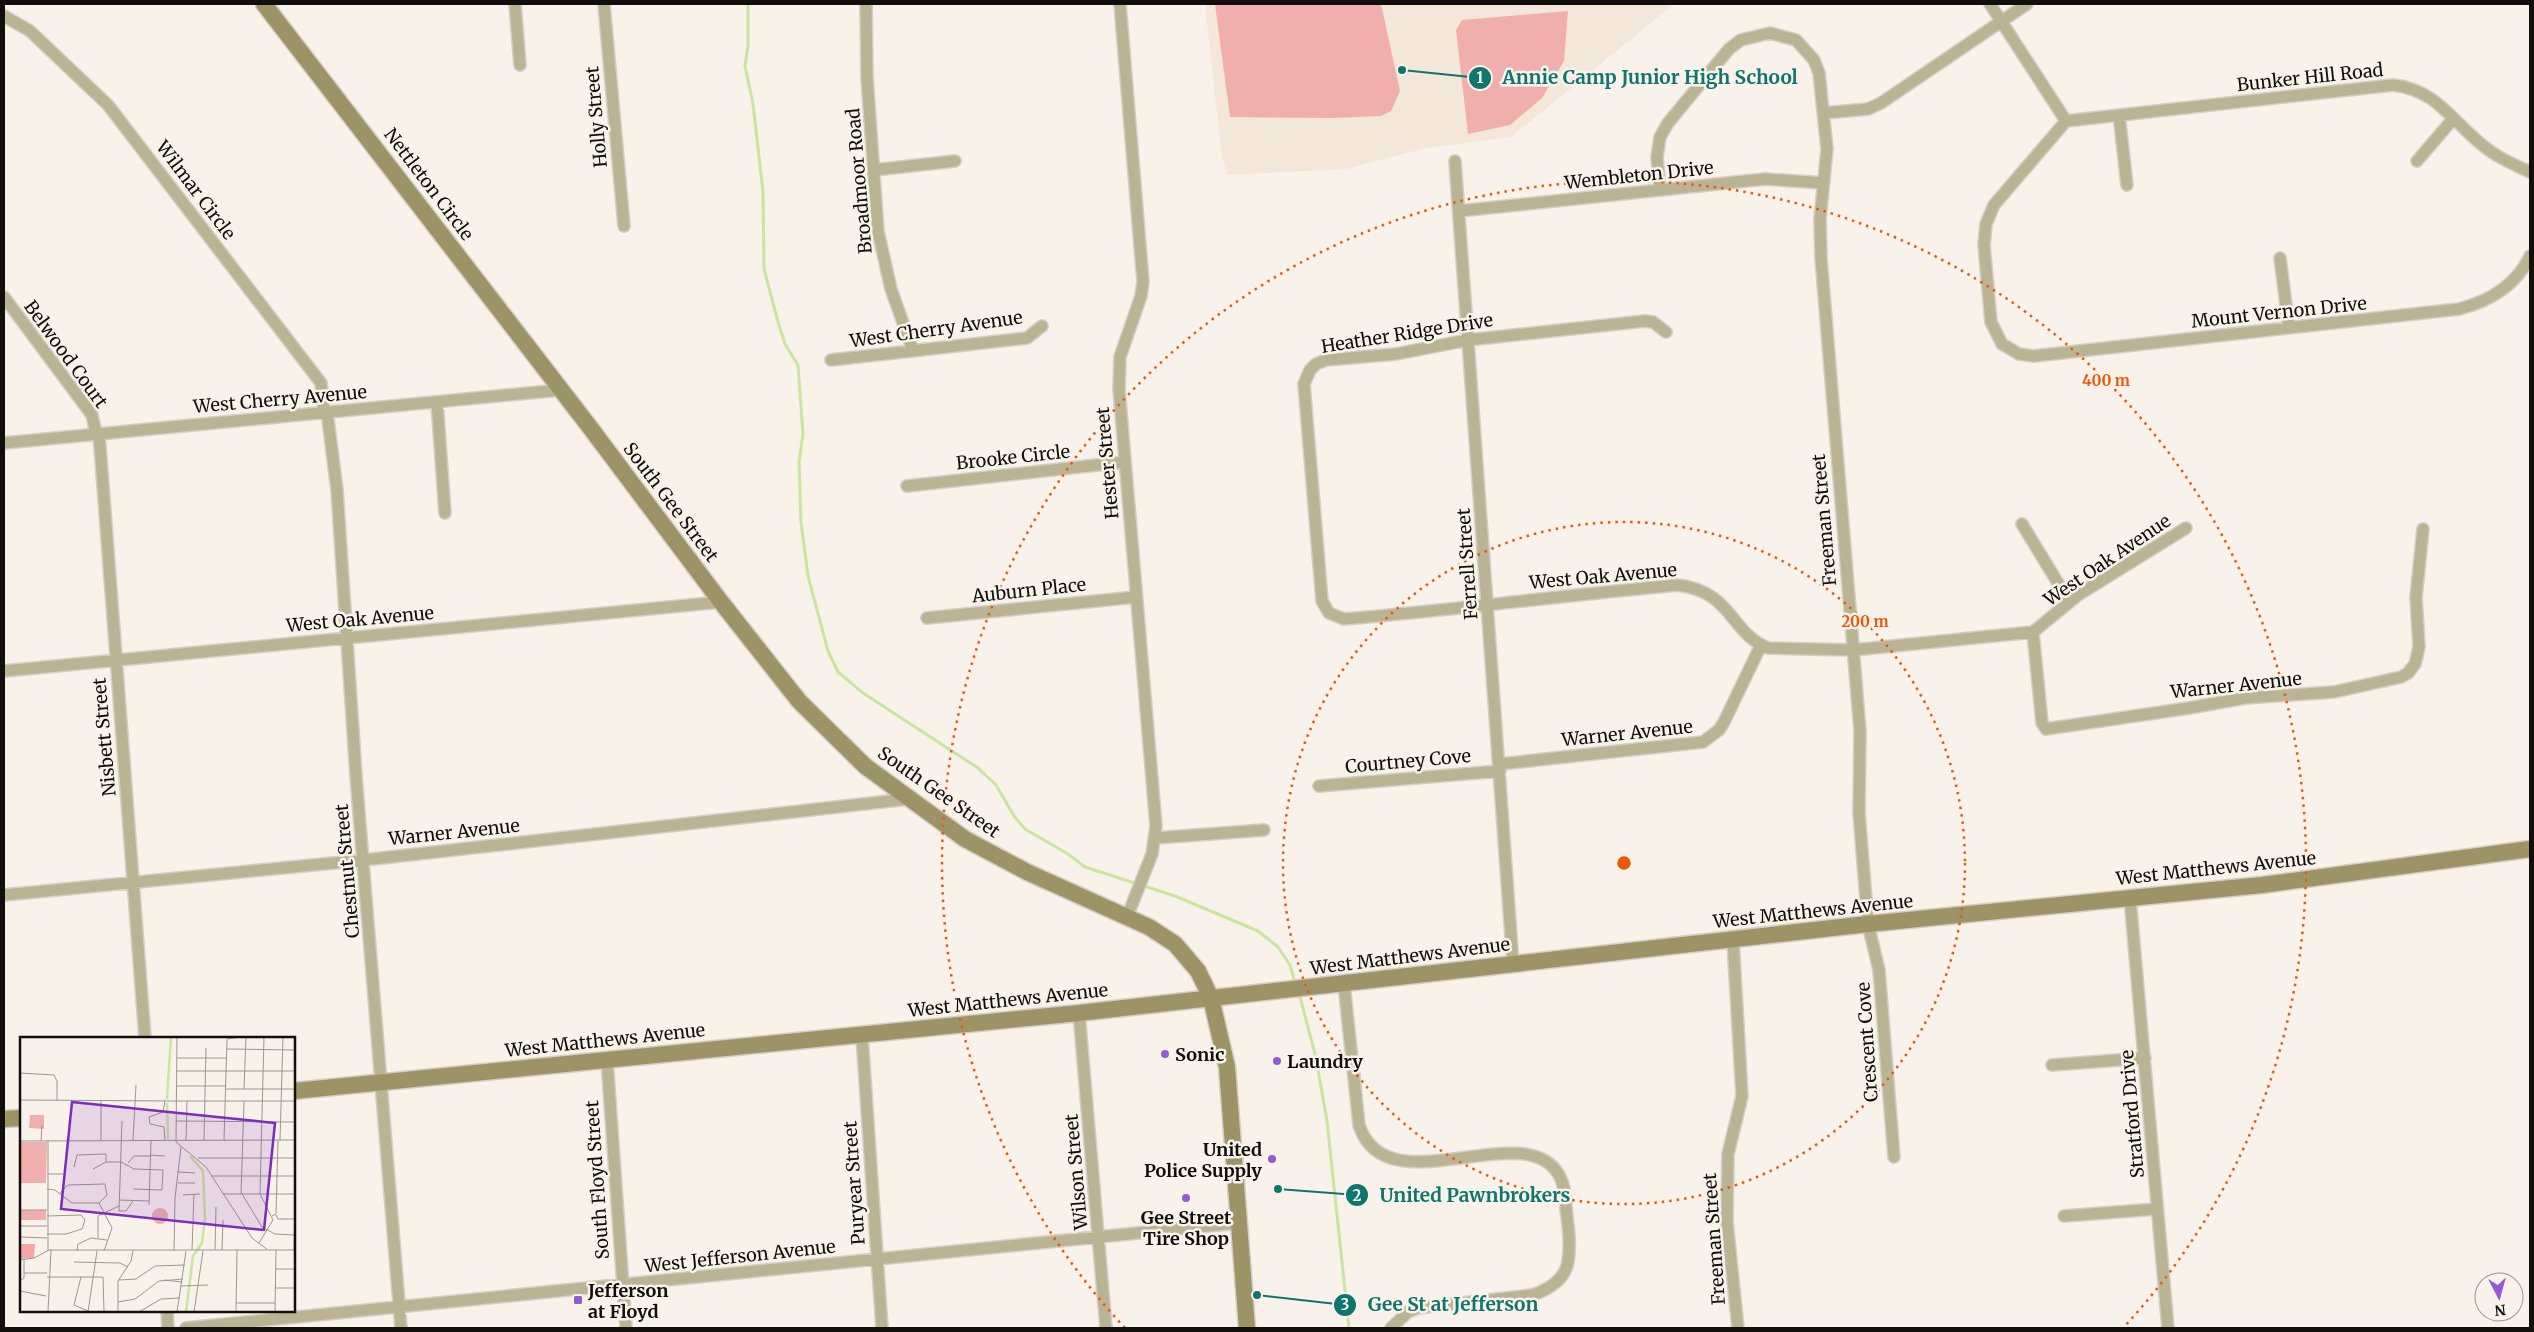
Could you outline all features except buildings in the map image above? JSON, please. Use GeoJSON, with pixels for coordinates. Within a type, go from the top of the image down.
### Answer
{"type":"FeatureCollection","features":[{"type":"Feature","properties":{"kind":"street","name":"Nettleton Circle"},"geometry":{"type":"LineString","coordinates":[[264,4],[560,390]]}},
{"type":"Feature","properties":{"kind":"street"},"geometry":{"type":"LineString","coordinates":[[515,4],[520,65]]}},
{"type":"Feature","properties":{"kind":"street","name":"Holly Street"},"geometry":{"type":"LineString","coordinates":[[604,4],[624,226]]}},
{"type":"Feature","properties":{"kind":"street","name":"Broadmoor Road"},"geometry":{"type":"LineString","coordinates":[[866,4],[867,77],[880,246],[891,288],[913,351]]}},
{"type":"Feature","properties":{"kind":"street","name":"Hester Street"},"geometry":{"type":"LineString","coordinates":[[1120,4],[1143,282],[1141,296],[1120,357],[1119,389],[1156,819],[1155,838],[1148,867],[1127,917]]}},
{"type":"Feature","properties":{"kind":"street"},"geometry":{"type":"LineString","coordinates":[[1990,4],[2066,121]]}},
{"type":"Feature","properties":{"kind":"street"},"geometry":{"type":"LineString","coordinates":[[1824,113],[1868,109],[1881,103],[2027,4]]}},
{"type":"Feature","properties":{"kind":"street","name":"Wilmar Circle"},"geometry":{"type":"LineString","coordinates":[[4,16],[30,31],[108,105],[321,383],[326,412]]}},
{"type":"Feature","properties":{"kind":"street","name":"Freeman Street"},"geometry":{"type":"LineString","coordinates":[[1660,190],[1657,157],[1660,137],[1668,123],[1729,49],[1741,40],[1770,33],[1796,40],[1814,60],[1819,74],[1827,149],[1820,219],[1821,258],[1860,732],[1859,813],[1868,924]]}},
{"type":"Feature","properties":{"kind":"street","name":"Bunker Hill Road"},"geometry":{"type":"LineString","coordinates":[[2066,121],[2393,85],[2424,93],[2435,100],[2493,153],[2530,172]]}},
{"type":"Feature","properties":{"kind":"street"},"geometry":{"type":"LineString","coordinates":[[2119,115],[2127,185]]}},
{"type":"Feature","properties":{"kind":"street"},"geometry":{"type":"LineString","coordinates":[[2417,161],[2454,119]]}},
{"type":"Feature","properties":{"kind":"street","name":"Mount Vernon Drive"},"geometry":{"type":"LineString","coordinates":[[2066,121],[1994,205],[1986,224],[1984,245],[1991,322],[1997,338],[2011,351],[2019,354],[2034,356],[2459,310],[2476,306],[2494,297],[2518,276],[2530,256]]}},
{"type":"Feature","properties":{"kind":"street"},"geometry":{"type":"LineString","coordinates":[[874,170],[955,161]]}},
{"type":"Feature","properties":{"kind":"street","name":"Ferrell Street"},"geometry":{"type":"LineString","coordinates":[[1455,161],[1513,964]]}},
{"type":"Feature","properties":{"kind":"street","name":"Wembleton Drive"},"geometry":{"type":"LineString","coordinates":[[1459,212],[1765,179],[1824,182]]}},
{"type":"Feature","properties":{"kind":"street"},"geometry":{"type":"LineString","coordinates":[[2280,258],[2289,328]]}},
{"type":"Feature","properties":{"kind":"street","name":"Belwood Court"},"geometry":{"type":"LineString","coordinates":[[4,297],[92,415],[97,433]]}},
{"type":"Feature","properties":{"kind":"street","name":"Heather Ridge Drive"},"geometry":{"type":"LineString","coordinates":[[1329,613],[1322,601],[1304,380],[1316,364],[1326,360],[1396,354],[1468,340],[1646,321],[1653,322],[1666,332]]}},
{"type":"Feature","properties":{"kind":"street","name":"West Cherry Avenue"},"geometry":{"type":"LineString","coordinates":[[831,360],[1027,338],[1042,326]]}},
{"type":"Feature","properties":{"kind":"street","name":"West Cherry Avenue"},"geometry":{"type":"LineString","coordinates":[[4,443],[560,390]]}},
{"type":"Feature","properties":{"kind":"street","name":"South Gee Street"},"geometry":{"type":"LineString","coordinates":[[560,390],[721,602],[799,701],[866,766],[908,799],[965,839],[1027,872],[1149,926],[1175,944],[1198,971],[1211,998],[1226,1067],[1247,1328]]}},
{"type":"Feature","properties":{"kind":"street"},"geometry":{"type":"LineString","coordinates":[[437,402],[445,513]]}},
{"type":"Feature","properties":{"kind":"street","name":"Chestnut Street"},"geometry":{"type":"LineString","coordinates":[[326,412],[337,490],[400,1328]]}},
{"type":"Feature","properties":{"kind":"street","name":"Nisbett Street"},"geometry":{"type":"LineString","coordinates":[[97,433],[145,1037]]}},
{"type":"Feature","properties":{"kind":"street","name":"Brooke Circle"},"geometry":{"type":"LineString","coordinates":[[907,486],[1124,462]]}},
{"type":"Feature","properties":{"kind":"street"},"geometry":{"type":"LineString","coordinates":[[2022,524],[2070,601]]}},
{"type":"Feature","properties":{"kind":"street","name":"West Oak Avenue"},"geometry":{"type":"LineString","coordinates":[[2033,632],[2070,601],[2186,528]]}},
{"type":"Feature","properties":{"kind":"street","name":"Warner Avenue"},"geometry":{"type":"LineString","coordinates":[[2033,632],[2042,723],[2046,729],[2245,698],[2334,692],[2401,677],[2408,673],[2415,664],[2419,647],[2416,597],[2423,529]]}},
{"type":"Feature","properties":{"kind":"street","name":"West Oak Avenue"},"geometry":{"type":"LineString","coordinates":[[1329,613],[1344,619],[1444,611],[1678,585],[1691,587],[1708,594],[1720,602],[1752,639],[1761,645]]}},
{"type":"Feature","properties":{"kind":"street","name":"Auburn Place"},"geometry":{"type":"LineString","coordinates":[[926,618],[1136,597]]}},
{"type":"Feature","properties":{"kind":"street","name":"West Oak Avenue"},"geometry":{"type":"LineString","coordinates":[[4,671],[721,602]]}},
{"type":"Feature","properties":{"kind":"street"},"geometry":{"type":"LineString","coordinates":[[1761,645],[1768,648],[1853,650],[2033,632]]}},
{"type":"Feature","properties":{"kind":"street","name":"Warner Avenue"},"geometry":{"type":"LineString","coordinates":[[1500,767],[1703,742],[1719,730],[1724,722],[1761,645]]}},
{"type":"Feature","properties":{"kind":"street","name":"Courtney Cove"},"geometry":{"type":"LineString","coordinates":[[1319,786],[1500,767]]}},
{"type":"Feature","properties":{"kind":"street","name":"Warner Avenue"},"geometry":{"type":"LineString","coordinates":[[4,895],[364,860],[908,799]]}},
{"type":"Feature","properties":{"kind":"street"},"geometry":{"type":"LineString","coordinates":[[1155,838],[1264,830]]}},
{"type":"Feature","properties":{"kind":"street","name":"West Matthews Avenue"},"geometry":{"type":"LineString","coordinates":[[295,1091],[1079,1013],[1868,924],[2262,885],[2530,850]]}},
{"type":"Feature","properties":{"kind":"street","name":"Stratford Drive"},"geometry":{"type":"LineString","coordinates":[[2130,898],[2168,1328]]}},
{"type":"Feature","properties":{"kind":"street","name":"Crescent Cove"},"geometry":{"type":"LineString","coordinates":[[1868,924],[1879,970],[1894,1157]]}},
{"type":"Feature","properties":{"kind":"street","name":"Freeman Street"},"geometry":{"type":"LineString","coordinates":[[1733,940],[1742,1086],[1740,1112],[1728,1154],[1727,1204],[1738,1328]]}},
{"type":"Feature","properties":{"kind":"street"},"geometry":{"type":"LineString","coordinates":[[1344,984],[1359,1125],[1368,1142],[1385,1156],[1409,1162],[1530,1154],[1551,1164],[1559,1175],[1564,1188],[1570,1248],[1568,1266],[1554,1284],[1532,1296],[1417,1308],[1403,1316],[1391,1328]]}},
{"type":"Feature","properties":{"kind":"street","name":"Wilson Street"},"geometry":{"type":"LineString","coordinates":[[1079,1013],[1106,1328]]}},
{"type":"Feature","properties":{"kind":"street","name":"Puryear Street"},"geometry":{"type":"LineString","coordinates":[[862,1036],[882,1328]]}},
{"type":"Feature","properties":{"kind":"street"},"geometry":{"type":"LineString","coordinates":[[2052,1065],[2145,1058]]}},
{"type":"Feature","properties":{"kind":"street","name":"South Floyd Street"},"geometry":{"type":"LineString","coordinates":[[607,1060],[626,1328]]}},
{"type":"Feature","properties":{"kind":"street"},"geometry":{"type":"LineString","coordinates":[[4,1119],[20,1118]]}},
{"type":"Feature","properties":{"kind":"street"},"geometry":{"type":"LineString","coordinates":[[2064,1216],[2157,1209]]}},
{"type":"Feature","properties":{"kind":"street","name":"West Jefferson Avenue"},"geometry":{"type":"LineString","coordinates":[[186,1328],[622,1286],[1238,1223]]}},
{"type":"Feature","properties":{"kind":"street"},"geometry":{"type":"LineString","coordinates":[[167,1312],[168,1328]]}},
{"type":"Feature","properties":{"kind":"shaded area"},"geometry":{"type":"Polygon","coordinates":[[[1205,4],[1674,4],[1511,137],[1426,148],[1346,169],[1228,175],[1222,158],[1205,4]]]}},
{"type":"Feature","properties":{"kind":"shaded area"},"geometry":{"type":"Polygon","coordinates":[[[1215,4],[1381,4],[1400,91],[1391,111],[1381,116],[1332,118],[1230,117],[1215,4]]]}},
{"type":"Feature","properties":{"kind":"shaded area"},"geometry":{"type":"Polygon","coordinates":[[[1568,11],[1564,61],[1542,98],[1510,125],[1468,134],[1456,30],[1462,20],[1568,11]]]}},
{"type":"Feature","properties":{"kind":"waterway"},"geometry":{"type":"LineString","coordinates":[[748,4],[748,46],[745,66],[753,104],[763,192],[764,269],[785,344],[798,365],[803,434],[799,462],[801,522],[808,576],[828,651],[838,672],[863,693],[978,768],[996,785],[1014,816],[1025,829],[1068,854],[1085,867],[1175,896],[1258,931],[1278,947],[1290,965],[1295,983]]}},
{"type":"Feature","properties":{"kind":"waterway"},"geometry":{"type":"LineString","coordinates":[[1299,993],[1316,1058],[1327,1121],[1349,1328]]}},
{"type":"Feature","properties":{"kind":"place","name":"Annie Camp Junior High School"},"geometry":{"type":"Point","coordinates":[1402,70]}},
{"type":"Feature","properties":{"kind":"place","name":"Sonic"},"geometry":{"type":"Point","coordinates":[1165,1054]}},
{"type":"Feature","properties":{"kind":"place","name":"Laundry"},"geometry":{"type":"Point","coordinates":[1277,1061]}},
{"type":"Feature","properties":{"kind":"place","name":"United Police Supply"},"geometry":{"type":"Point","coordinates":[1272,1159]}},
{"type":"Feature","properties":{"kind":"place","name":"United Pawnbrokers"},"geometry":{"type":"Point","coordinates":[1278,1189]}},
{"type":"Feature","properties":{"kind":"place","name":"Gee Street Tire Shop"},"geometry":{"type":"Point","coordinates":[1186,1198]}},
{"type":"Feature","properties":{"kind":"place","name":"Gee St at Jefferson"},"geometry":{"type":"Point","coordinates":[1257,1295]}},
{"type":"Feature","properties":{"kind":"place","name":"Jefferson at Floyd"},"geometry":{"type":"Point","coordinates":[578,1300]}}]}
